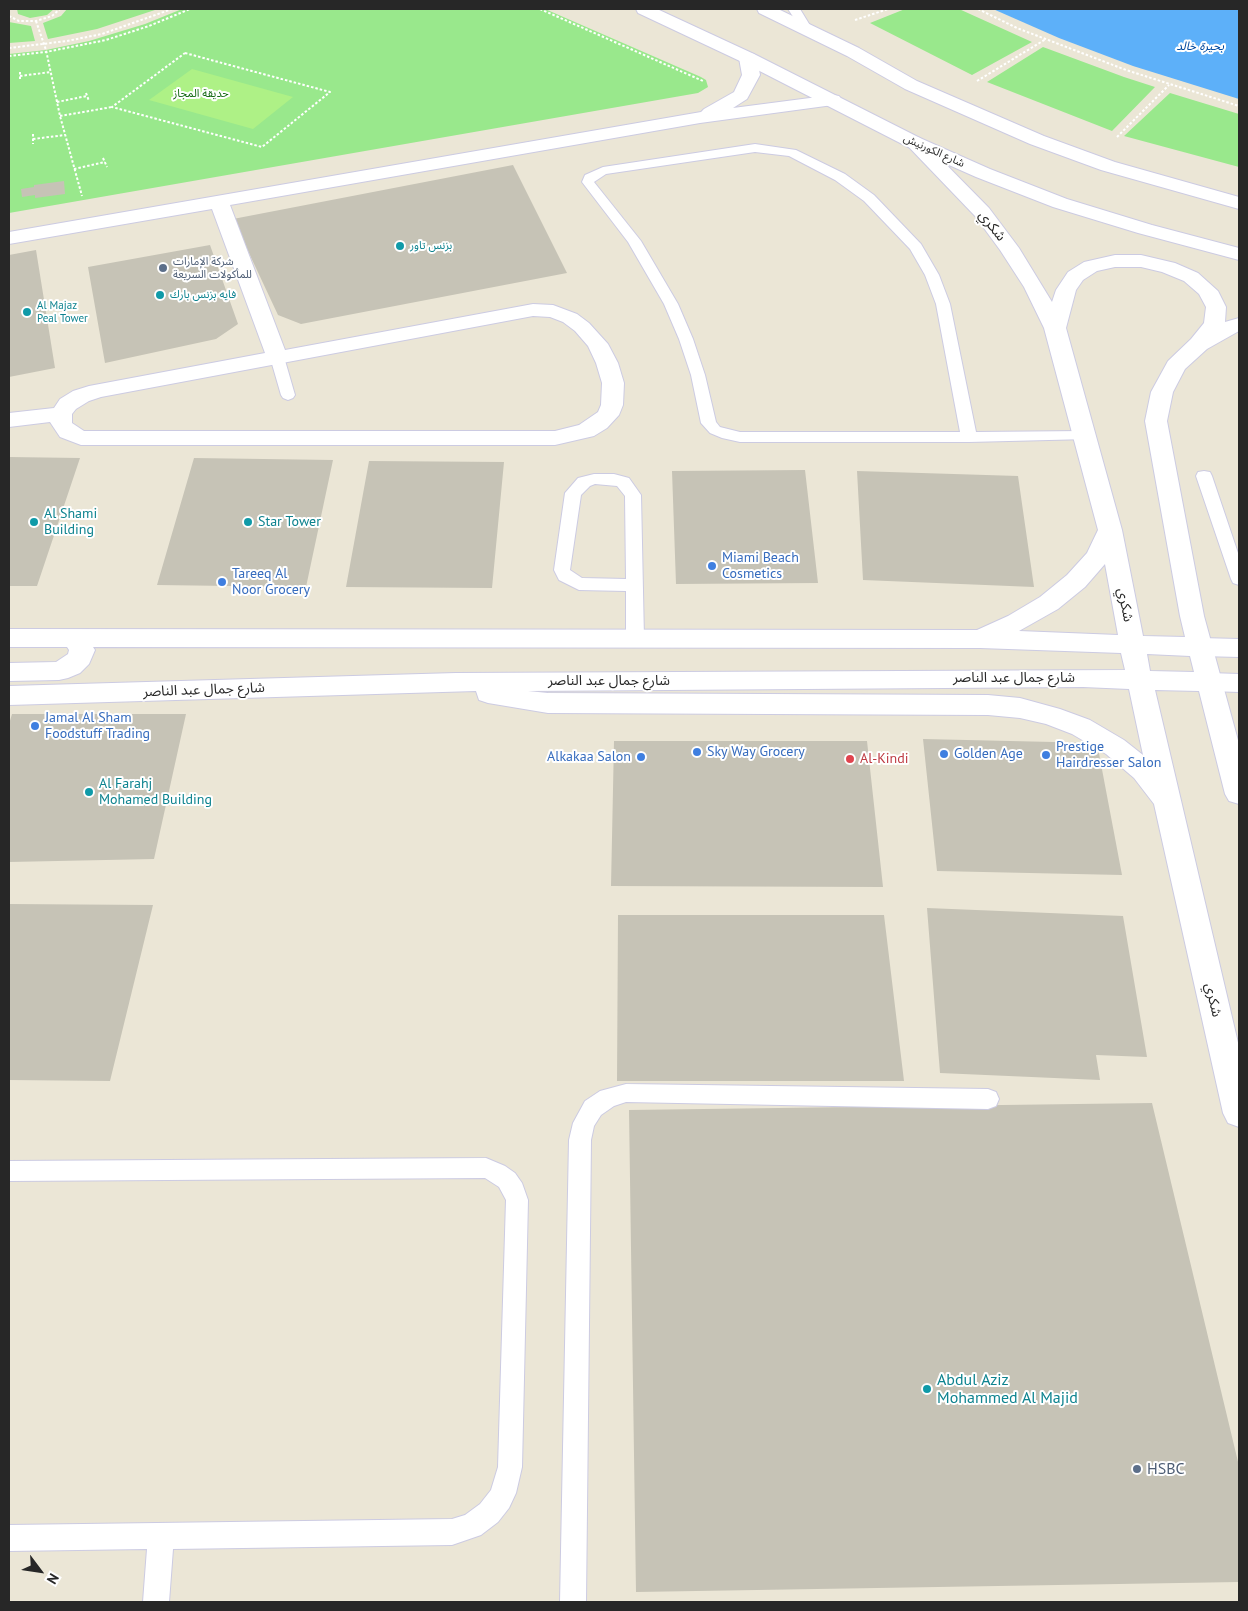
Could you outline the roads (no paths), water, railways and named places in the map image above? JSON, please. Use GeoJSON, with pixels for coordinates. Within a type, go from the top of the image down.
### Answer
{"type":"FeatureCollection","features":[{"type":"Feature","properties":{"kind":"street","name":"شارع الكورنيش"},"geometry":{"type":"LineString","coordinates":[[644,9],[748,58],[913,142],[983,173],[1060,202],[1239,254]]}},
{"type":"Feature","properties":{"kind":"street"},"geometry":{"type":"LineString","coordinates":[[765,9],[805,27],[911,85],[1037,140],[1108,166],[1239,203]]}},
{"type":"Feature","properties":{"kind":"street"},"geometry":{"type":"LineString","coordinates":[[700,118],[729,104],[740,95],[751,75],[748,58]]}},
{"type":"Feature","properties":{"kind":"street"},"geometry":{"type":"LineString","coordinates":[[9,238],[700,118],[832,100]]}},
{"type":"Feature","properties":{"kind":"street","name":"شكري"},"geometry":{"type":"LineString","coordinates":[[913,142],[993,226],[1034,287],[1055,328],[1110,530],[1139,678],[1239,1113]]}},
{"type":"Feature","properties":{"kind":"street"},"geometry":{"type":"LineString","coordinates":[[219,201],[277,357]]}},
{"type":"Feature","properties":{"kind":"street"},"geometry":{"type":"LineString","coordinates":[[1055,328],[1066,290],[1075,276],[1091,266],[1115,261],[1141,261],[1168,266],[1191,277],[1208,291],[1216,307],[1214,322],[1199,344],[1176,366],[1162,392],[1156,421],[1192,616],[1239,794]]}},
{"type":"Feature","properties":{"kind":"street"},"geometry":{"type":"LineString","coordinates":[[533,310],[553,312],[570,318],[582,327],[596,344],[607,363],[612,383],[612,405],[608,415],[586,431],[555,438],[81,438],[68,432],[61,424],[61,414],[68,404],[97,391],[277,357],[514,312],[533,310]]}},
{"type":"Feature","properties":{"kind":"street"},"geometry":{"type":"LineString","coordinates":[[1199,344],[1227,328],[1239,324]]}},
{"type":"Feature","properties":{"kind":"street"},"geometry":{"type":"LineString","coordinates":[[9,420],[61,414]]}},
{"type":"Feature","properties":{"kind":"street"},"geometry":{"type":"LineString","coordinates":[[980,639],[1017,622],[1049,603],[1076,581],[1096,557],[1110,530]]}},
{"type":"Feature","properties":{"kind":"street"},"geometry":{"type":"LineString","coordinates":[[9,638],[980,639],[1239,648]]}},
{"type":"Feature","properties":{"kind":"street"},"geometry":{"type":"LineString","coordinates":[[9,672],[59,671],[72,666],[80,658],[82,650],[78,642],[69,638]]}},
{"type":"Feature","properties":{"kind":"street","name":"شارع جمال عبد الناصر"},"geometry":{"type":"LineString","coordinates":[[9,696],[456,682],[1139,678],[1239,683]]}},
{"type":"Feature","properties":{"kind":"street"},"geometry":{"type":"LineString","coordinates":[[456,682],[485,692],[548,704],[978,705],[1020,708],[1051,716],[1081,727],[1115,747],[1144,772],[1166,800]]}},
{"type":"Feature","properties":{"kind":"lane"},"geometry":{"type":"LineString","coordinates":[[794,9],[805,27]]}},
{"type":"Feature","properties":{"kind":"lane"},"geometry":{"type":"LineString","coordinates":[[969,437],[943,304],[932,275],[916,247],[894,222],[869,198],[840,177],[792,152],[743,148],[602,171],[590,178],[588,182],[591,187],[634,241],[671,304],[686,338],[698,375],[709,422],[715,430],[727,435],[740,437],[969,437],[1084,436]]}},
{"type":"Feature","properties":{"kind":"lane"},"geometry":{"type":"LineString","coordinates":[[277,357],[288,395]]}},
{"type":"Feature","properties":{"kind":"lane"},"geometry":{"type":"LineString","coordinates":[[1204,476],[1239,579]]}},
{"type":"Feature","properties":{"kind":"lane"},"geometry":{"type":"LineString","coordinates":[[634,585],[579,584],[565,576],[562,570],[573,493],[584,482],[603,478],[614,479],[623,482],[633,495],[635,639]]}},
{"type":"Feature","properties":{"kind":"lane"},"geometry":{"type":"LineString","coordinates":[[573,1602],[580,1140],[584,1123],[593,1108],[608,1098],[626,1093],[988,1099]]}},
{"type":"Feature","properties":{"kind":"lane"},"geometry":{"type":"LineString","coordinates":[[9,1171],[486,1168],[498,1173],[507,1180],[514,1190],[517,1200],[510,1467],[507,1484],[500,1499],[489,1513],[472,1526],[452,1532],[9,1538]]}},
{"type":"Feature","properties":{"kind":"lane"},"geometry":{"type":"LineString","coordinates":[[156,1602],[161,1536]]}},
{"type":"Feature","properties":{"kind":"water","name":"بحيرة خالد"},"geometry":{"type":"Polygon","coordinates":[[[993,9],[1239,9],[1239,99],[1133,66],[1059,38],[993,9]]]}},
{"type":"Feature","properties":{"kind":"place","name":"بزنس تاور"},"geometry":{"type":"Point","coordinates":[400,246]}},
{"type":"Feature","properties":{"kind":"place","name":"شركة الإمارات للمأكولات السريعة"},"geometry":{"type":"Point","coordinates":[163,268]}},
{"type":"Feature","properties":{"kind":"place","name":"فايه بزنس بارك"},"geometry":{"type":"Point","coordinates":[160,295]}},
{"type":"Feature","properties":{"kind":"place","name":"Al Majaz Peal Tower"},"geometry":{"type":"Point","coordinates":[27,312]}},
{"type":"Feature","properties":{"kind":"place","name":"Al Shami Building"},"geometry":{"type":"Point","coordinates":[34,522]}},
{"type":"Feature","properties":{"kind":"place","name":"Star Tower"},"geometry":{"type":"Point","coordinates":[248,522]}},
{"type":"Feature","properties":{"kind":"place","name":"Miami Beach Cosmetics"},"geometry":{"type":"Point","coordinates":[712,566]}},
{"type":"Feature","properties":{"kind":"place","name":"Tareeq Al Noor Grocery"},"geometry":{"type":"Point","coordinates":[222,582]}},
{"type":"Feature","properties":{"kind":"place","name":"Jamal Al Sham Foodstuff Trading"},"geometry":{"type":"Point","coordinates":[35,726]}},
{"type":"Feature","properties":{"kind":"place","name":"Sky Way Grocery"},"geometry":{"type":"Point","coordinates":[697,752]}},
{"type":"Feature","properties":{"kind":"place","name":"Golden Age"},"geometry":{"type":"Point","coordinates":[944,754]}},
{"type":"Feature","properties":{"kind":"place","name":"Prestige Hairdresser Salon"},"geometry":{"type":"Point","coordinates":[1046,755]}},
{"type":"Feature","properties":{"kind":"place","name":"Alkakaa Salon"},"geometry":{"type":"Point","coordinates":[641,757]}},
{"type":"Feature","properties":{"kind":"place","name":"Al-Kindi"},"geometry":{"type":"Point","coordinates":[850,759]}},
{"type":"Feature","properties":{"kind":"place","name":"Al Farahj Mohamed Building"},"geometry":{"type":"Point","coordinates":[89,792]}},
{"type":"Feature","properties":{"kind":"place","name":"Abdul Aziz Mohammed Al Majid"},"geometry":{"type":"Point","coordinates":[927,1389]}},
{"type":"Feature","properties":{"kind":"place","name":"HSBC"},"geometry":{"type":"Point","coordinates":[1137,1469]}},
{"type":"Feature","properties":{"kind":"park label","name":"حديقة المجاز"},"geometry":{"type":"Point","coordinates":[201,94]}}]}
